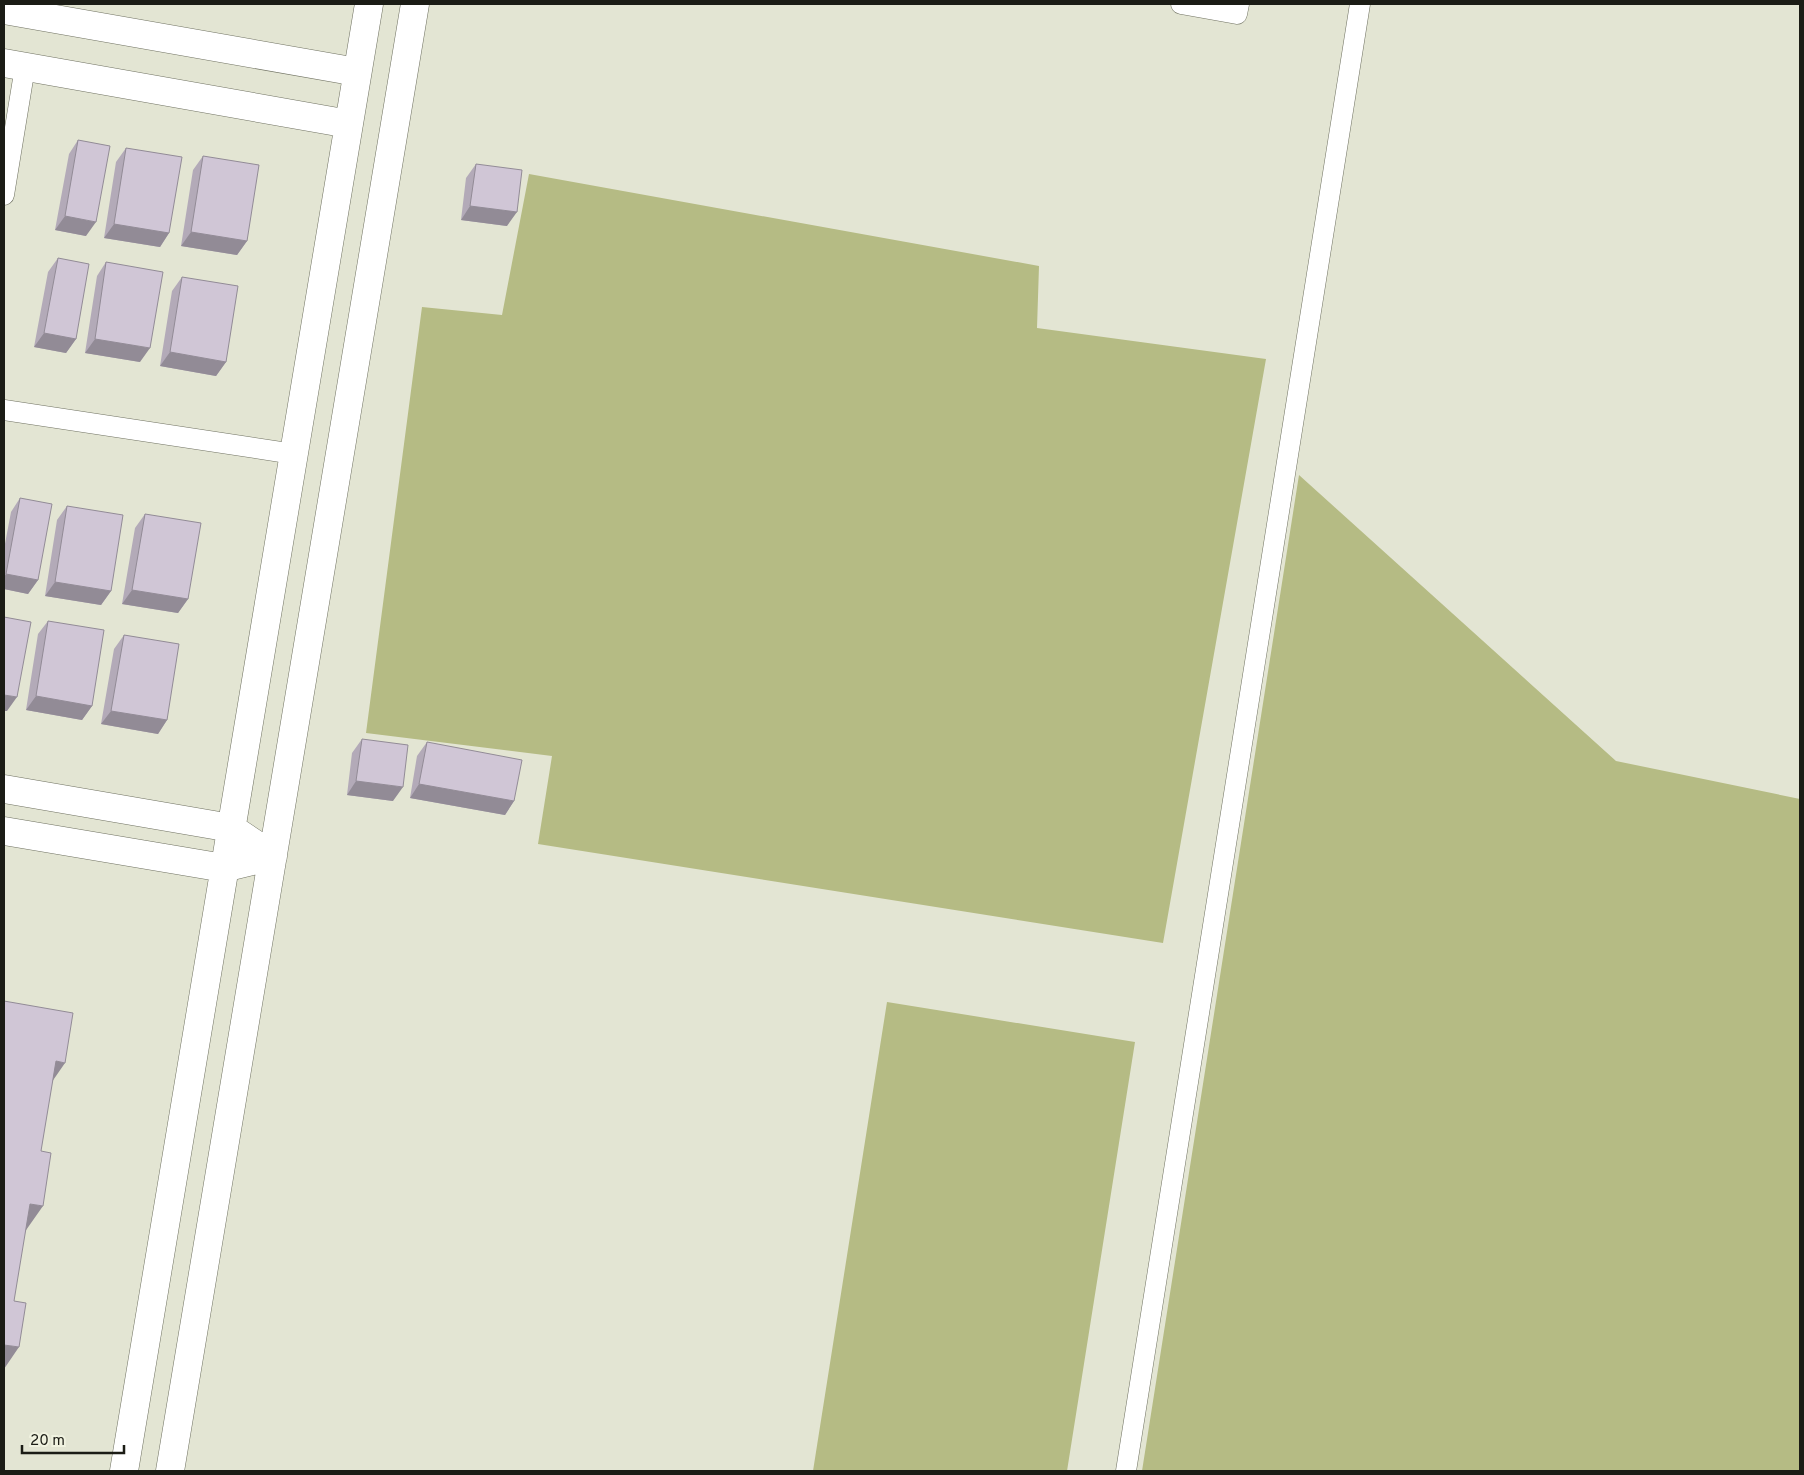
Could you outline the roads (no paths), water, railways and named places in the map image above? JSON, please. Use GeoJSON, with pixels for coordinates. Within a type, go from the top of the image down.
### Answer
{"type":"FeatureCollection","features":[{"type":"Feature","properties":{"kind":"street"},"geometry":{"type":"LineString","coordinates":[[124,1471],[369,4]]}},
{"type":"Feature","properties":{"kind":"street"},"geometry":{"type":"LineString","coordinates":[[170,1471],[415,4]]}},
{"type":"Feature","properties":{"kind":"street"},"geometry":{"type":"LineString","coordinates":[[4,10],[55,11],[357,72]]}},
{"type":"Feature","properties":{"kind":"street"},"geometry":{"type":"LineString","coordinates":[[14,65],[348,124]]}},
{"type":"Feature","properties":{"kind":"street"},"geometry":{"type":"LineString","coordinates":[[4,789],[231,828],[273,856]]}},
{"type":"Feature","properties":{"kind":"street"},"geometry":{"type":"LineString","coordinates":[[4,831],[224,868],[273,856]]}},
{"type":"Feature","properties":{"kind":"lane"},"geometry":{"type":"LineString","coordinates":[[1181,4],[1237,14],[1239,4]]}},
{"type":"Feature","properties":{"kind":"lane"},"geometry":{"type":"LineString","coordinates":[[1126,1471],[1360,4]]}},
{"type":"Feature","properties":{"kind":"lane"},"geometry":{"type":"LineString","coordinates":[[4,196],[14,65]]}},
{"type":"Feature","properties":{"kind":"lane"},"geometry":{"type":"LineString","coordinates":[[4,410],[294,454]]}}]}
